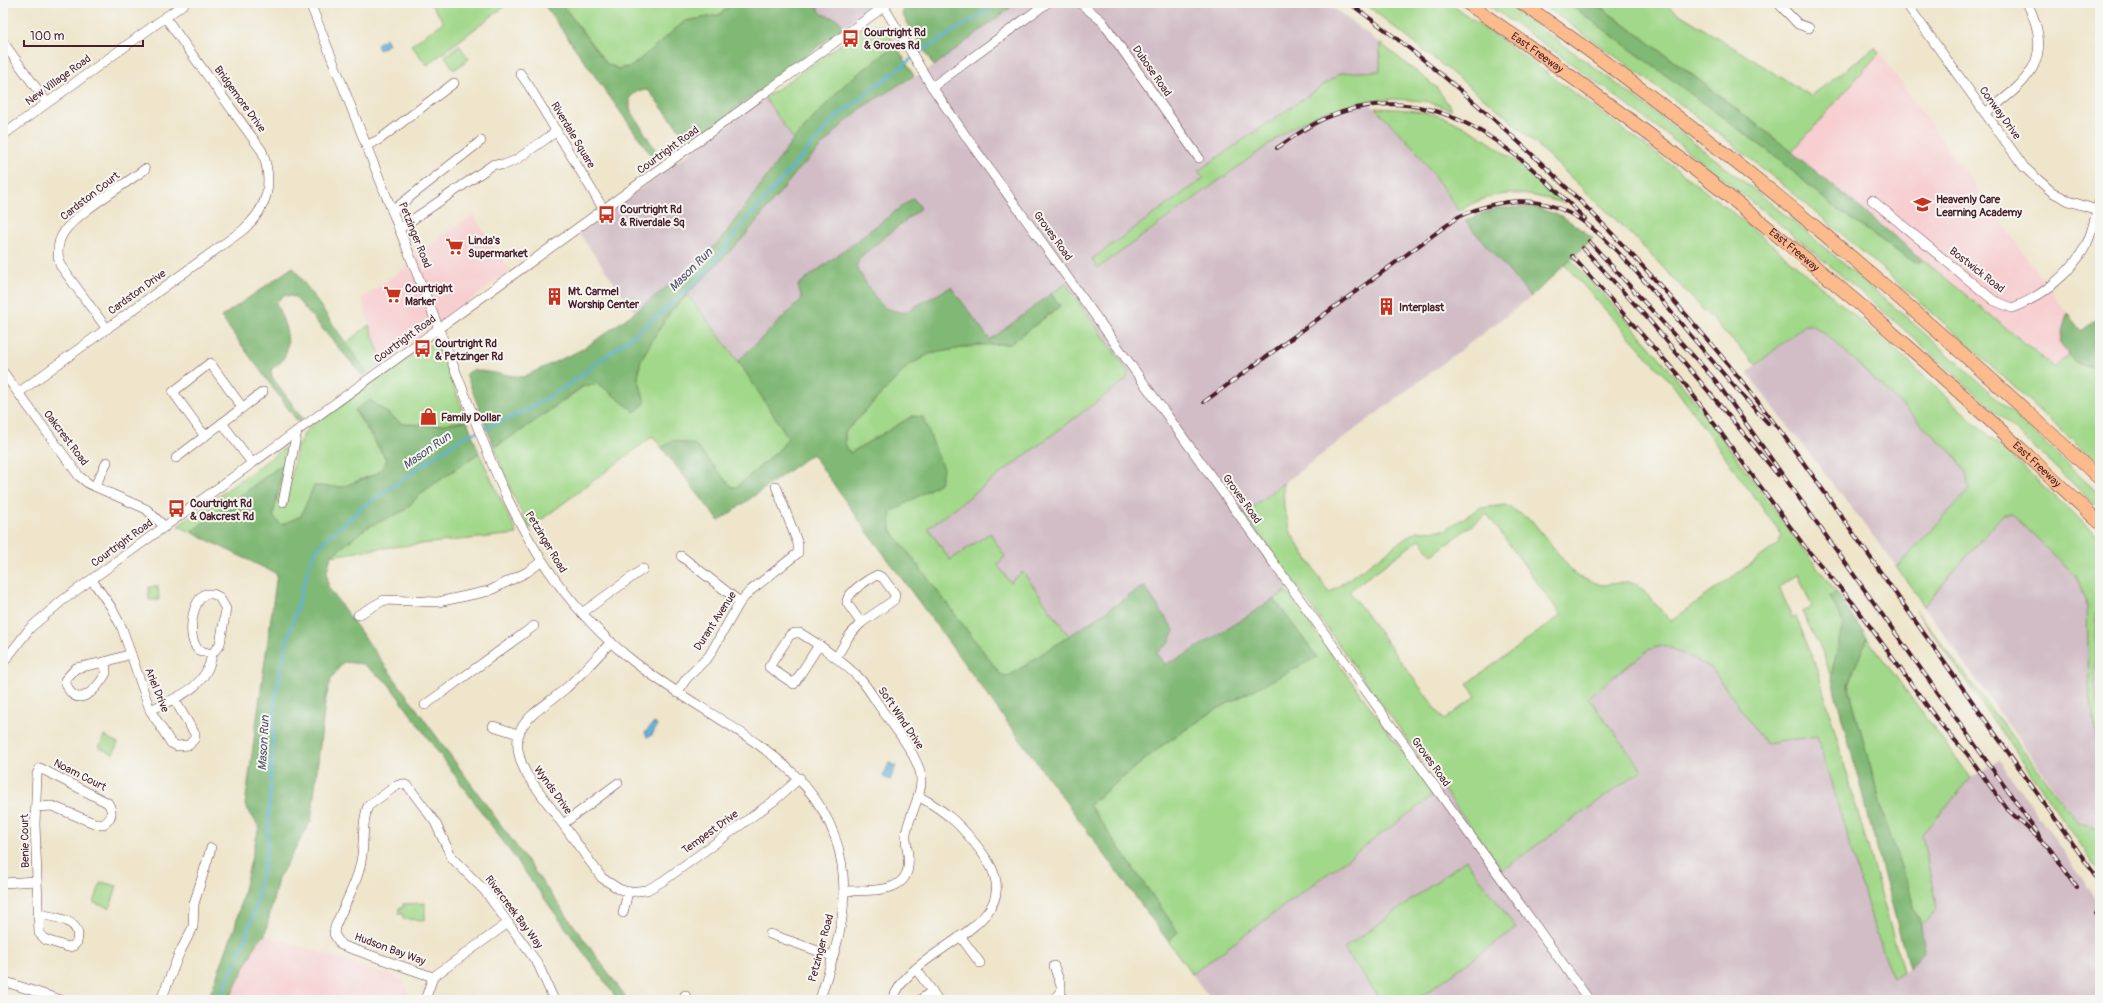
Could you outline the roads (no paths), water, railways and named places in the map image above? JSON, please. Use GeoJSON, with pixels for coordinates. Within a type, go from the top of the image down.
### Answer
{"type":"FeatureCollection","features":[{"type":"Feature","properties":{"kind":"highway","name":"East Freeway"},"geometry":{"type":"LineString","coordinates":[[1467,3],[1601,98],[1743,207],[1912,350],[2100,523]]}},
{"type":"Feature","properties":{"kind":"highway"},"geometry":{"type":"LineString","coordinates":[[1522,3],[1684,120],[1804,216],[1914,310],[2100,479]]}},
{"type":"Feature","properties":{"kind":"street","name":"New Village Road"},"geometry":{"type":"LineString","coordinates":[[3,135],[185,3]]}},
{"type":"Feature","properties":{"kind":"street","name":"Petzinger Road"},"geometry":{"type":"LineString","coordinates":[[310,3],[504,491],[526,537],[541,562],[582,613],[611,642],[649,674],[770,753],[800,778],[818,802],[830,826],[842,866],[844,891],[843,912],[820,1000]]}},
{"type":"Feature","properties":{"kind":"street"},"geometry":{"type":"LineString","coordinates":[[932,87],[1047,3]]}},
{"type":"Feature","properties":{"kind":"street","name":"Dubose Road"},"geometry":{"type":"LineString","coordinates":[[1080,3],[1102,21],[1199,158]]}},
{"type":"Feature","properties":{"kind":"street"},"geometry":{"type":"LineString","coordinates":[[1778,3],[1798,24],[1809,28]]}},
{"type":"Feature","properties":{"kind":"street","name":"Conway Drive"},"geometry":{"type":"LineString","coordinates":[[1906,3],[2024,167],[2037,180],[2069,201],[2097,210]]}},
{"type":"Feature","properties":{"kind":"street"},"geometry":{"type":"LineString","coordinates":[[1985,113],[2020,86],[2034,67],[2039,34],[2034,16],[2027,3]]}},
{"type":"Feature","properties":{"kind":"street","name":"Groves Road"},"geometry":{"type":"LineString","coordinates":[[886,5],[911,53],[932,87],[972,145],[1589,1000]]}},
{"type":"Feature","properties":{"kind":"street","name":"Courtright Road"},"geometry":{"type":"LineString","coordinates":[[3,663],[21,638],[41,618],[252,463],[886,5]]}},
{"type":"Feature","properties":{"kind":"street","name":"Bridgemore Drive"},"geometry":{"type":"LineString","coordinates":[[165,17],[262,151],[268,169],[267,193],[264,204]]}},
{"type":"Feature","properties":{"kind":"street"},"geometry":{"type":"LineString","coordinates":[[3,42],[47,103]]}},
{"type":"Feature","properties":{"kind":"street","name":"Riverdale Square"},"geometry":{"type":"LineString","coordinates":[[520,73],[557,131],[604,210]]}},
{"type":"Feature","properties":{"kind":"street"},"geometry":{"type":"LineString","coordinates":[[366,146],[380,139],[454,83]]}},
{"type":"Feature","properties":{"kind":"street"},"geometry":{"type":"LineString","coordinates":[[400,229],[494,164],[504,165],[516,160],[557,131]]}},
{"type":"Feature","properties":{"kind":"street"},"geometry":{"type":"LineString","coordinates":[[392,211],[481,142]]}},
{"type":"Feature","properties":{"kind":"street","name":"Cardston Court"},"geometry":{"type":"LineString","coordinates":[[107,329],[63,270],[59,260],[58,248],[63,233],[74,221],[145,169]]}},
{"type":"Feature","properties":{"kind":"street","name":"Bostwick Road"},"geometry":{"type":"LineString","coordinates":[[1872,200],[1993,300],[2012,308],[2025,304],[2058,280],[2077,260],[2085,246],[2100,200]]}},
{"type":"Feature","properties":{"kind":"street","name":"Cardston Drive"},"geometry":{"type":"LineString","coordinates":[[18,393],[243,230],[252,223],[264,204]]}},
{"type":"Feature","properties":{"kind":"street"},"geometry":{"type":"LineString","coordinates":[[204,435],[173,392],[210,362],[242,407]]}},
{"type":"Feature","properties":{"kind":"street","name":"Oakcrest Road"},"geometry":{"type":"LineString","coordinates":[[3,372],[70,466],[79,476],[94,486],[146,509],[165,527]]}},
{"type":"Feature","properties":{"kind":"street"},"geometry":{"type":"LineString","coordinates":[[176,458],[204,435],[263,392]]}},
{"type":"Feature","properties":{"kind":"street"},"geometry":{"type":"LineString","coordinates":[[222,423],[252,463]]}},
{"type":"Feature","properties":{"kind":"street"},"geometry":{"type":"LineString","coordinates":[[283,502],[297,431]]}},
{"type":"Feature","properties":{"kind":"street"},"geometry":{"type":"LineString","coordinates":[[94,486],[107,462]]}},
{"type":"Feature","properties":{"kind":"street","name":"Durant Avenue"},"geometry":{"type":"LineString","coordinates":[[677,693],[686,678],[708,656],[740,602],[750,591],[787,564],[798,553],[798,544],[776,486]]}},
{"type":"Feature","properties":{"kind":"street"},"geometry":{"type":"LineString","coordinates":[[681,556],[740,602]]}},
{"type":"Feature","properties":{"kind":"street"},"geometry":{"type":"LineString","coordinates":[[358,615],[384,600],[438,602],[489,591],[527,572],[541,562]]}},
{"type":"Feature","properties":{"kind":"street"},"geometry":{"type":"LineString","coordinates":[[582,613],[643,569]]}},
{"type":"Feature","properties":{"kind":"street"},"geometry":{"type":"LineString","coordinates":[[836,658],[849,636],[861,624],[894,600],[894,594],[880,576],[874,577],[848,597],[847,604],[861,624]]}},
{"type":"Feature","properties":{"kind":"street","name":"Ariel Drive"},"geometry":{"type":"LineString","coordinates":[[92,580],[111,607],[122,628],[150,710],[171,743],[177,746],[189,745],[195,738],[195,734],[174,699]]}},
{"type":"Feature","properties":{"kind":"street"},"geometry":{"type":"LineString","coordinates":[[150,710],[195,687],[205,677],[211,664],[212,654],[220,644],[226,609],[219,597],[213,594],[205,594],[199,599],[195,606],[191,637],[198,650],[212,654]]}},
{"type":"Feature","properties":{"kind":"street"},"geometry":{"type":"LineString","coordinates":[[425,706],[534,626]]}},
{"type":"Feature","properties":{"kind":"street","name":"Soft Wind Drive"},"geometry":{"type":"LineString","coordinates":[[819,645],[794,684],[769,667],[790,635],[800,633],[819,645],[862,681],[906,743],[919,767],[921,782],[918,796],[908,819],[906,839],[909,858],[908,869],[904,879],[893,886],[884,889],[844,891]]}},
{"type":"Feature","properties":{"kind":"street"},"geometry":{"type":"LineString","coordinates":[[492,726],[518,734],[532,714],[570,684],[611,642]]}},
{"type":"Feature","properties":{"kind":"street"},"geometry":{"type":"LineString","coordinates":[[105,662],[106,673],[89,695],[83,697],[77,696],[67,687],[65,680],[76,668],[105,662],[131,654]]}},
{"type":"Feature","properties":{"kind":"street","name":"Wynds Drive"},"geometry":{"type":"LineString","coordinates":[[518,734],[518,751],[523,767],[602,878],[614,887],[628,892]]}},
{"type":"Feature","properties":{"kind":"street","name":"Benie Court"},"geometry":{"type":"LineString","coordinates":[[38,914],[73,924],[77,930],[77,942],[73,946],[68,947],[42,938],[39,932],[38,914],[35,824],[37,774],[40,768]]}},
{"type":"Feature","properties":{"kind":"street","name":"Noam Court"},"geometry":{"type":"LineString","coordinates":[[36,807],[52,806],[94,824],[102,825],[109,820],[112,815],[112,808],[108,803],[40,768]]}},
{"type":"Feature","properties":{"kind":"street","name":"Tempest Drive"},"geometry":{"type":"LineString","coordinates":[[628,892],[646,890],[663,881],[775,800],[800,778]]}},
{"type":"Feature","properties":{"kind":"street"},"geometry":{"type":"LineString","coordinates":[[563,824],[618,783]]}},
{"type":"Feature","properties":{"kind":"street","name":"Hudson Bay Way"},"geometry":{"type":"LineString","coordinates":[[408,786],[402,784],[396,786],[368,806],[364,823],[362,860],[355,881],[335,927],[334,934],[341,945],[433,977]]}},
{"type":"Feature","properties":{"kind":"street","name":"Rivercreek Bay Way"},"geometry":{"type":"LineString","coordinates":[[408,786],[435,822],[452,858],[485,891],[538,964],[554,1000]]}},
{"type":"Feature","properties":{"kind":"street"},"geometry":{"type":"LineString","coordinates":[[893,1000],[901,984],[916,969],[985,918],[995,899],[996,878],[988,859],[955,819],[942,809],[918,796]]}},
{"type":"Feature","properties":{"kind":"street"},"geometry":{"type":"LineString","coordinates":[[161,1000],[179,954],[193,927],[194,904],[199,882],[211,848]]}},
{"type":"Feature","properties":{"kind":"street"},"geometry":{"type":"LineString","coordinates":[[3,883],[37,881]]}},
{"type":"Feature","properties":{"kind":"street"},"geometry":{"type":"LineString","coordinates":[[623,913],[628,892]]}},
{"type":"Feature","properties":{"kind":"street"},"geometry":{"type":"LineString","coordinates":[[425,1000],[433,977],[508,923]]}},
{"type":"Feature","properties":{"kind":"street"},"geometry":{"type":"LineString","coordinates":[[770,934],[832,956]]}},
{"type":"Feature","properties":{"kind":"street"},"geometry":{"type":"LineString","coordinates":[[960,936],[980,963]]}},
{"type":"Feature","properties":{"kind":"street"},"geometry":{"type":"LineString","coordinates":[[1053,1000],[1061,993],[1061,986],[1054,966]]}},
{"type":"Feature","properties":{"kind":"street"},"geometry":{"type":"LineString","coordinates":[[916,969],[938,1000]]}},
{"type":"Feature","properties":{"kind":"street"},"geometry":{"type":"LineString","coordinates":[[3,981],[61,1000]]}},
{"type":"Feature","properties":{"kind":"street"},"geometry":{"type":"LineString","coordinates":[[920,1000],[932,991]]}},
{"type":"Feature","properties":{"kind":"water"},"geometry":{"type":"Polygon","coordinates":[[[386,38],[389,44],[379,50],[377,44],[386,38]]]}},
{"type":"Feature","properties":{"kind":"water"},"geometry":{"type":"Polygon","coordinates":[[[654,723],[657,725],[652,735],[647,737],[645,732],[654,723]]]}},
{"type":"Feature","properties":{"kind":"water"},"geometry":{"type":"Polygon","coordinates":[[[889,763],[896,766],[890,780],[883,777],[889,763]]]}},
{"type":"Feature","properties":{"kind":"waterway","name":"Mason Run"},"geometry":{"type":"LineString","coordinates":[[482,430],[525,411],[571,383],[643,328],[694,284],[714,263],[742,225],[837,116],[923,50],[990,9],[996,3]]}},
{"type":"Feature","properties":{"kind":"waterway","name":"Mason Run"},"geometry":{"type":"LineString","coordinates":[[219,1000],[242,947],[254,913],[267,849],[275,699],[286,645],[309,566],[315,552],[329,536],[364,506],[466,435],[477,432]]}},
{"type":"Feature","properties":{"kind":"railway"},"geometry":{"type":"LineString","coordinates":[[1349,3],[1446,78],[1538,160],[1582,202],[1624,246],[1730,366],[1798,455],[2100,882]]}},
{"type":"Feature","properties":{"kind":"railway"},"geometry":{"type":"LineString","coordinates":[[1277,148],[1326,118],[1365,106],[1401,105],[1436,111],[1469,125],[1501,144],[1530,167],[1585,219]]}},
{"type":"Feature","properties":{"kind":"railway"},"geometry":{"type":"LineString","coordinates":[[1204,402],[1458,217],[1482,207],[1520,201],[1545,204],[1572,214],[1608,242],[1649,286],[1722,373],[1768,423]]}},
{"type":"Feature","properties":{"kind":"railway"},"geometry":{"type":"LineString","coordinates":[[1589,241],[1715,380],[2040,836]]}},
{"type":"Feature","properties":{"kind":"railway"},"geometry":{"type":"LineString","coordinates":[[1583,248],[1649,320],[1778,475]]}},
{"type":"Feature","properties":{"kind":"railway"},"geometry":{"type":"LineString","coordinates":[[1572,256],[1679,376],[1805,547],[1853,603],[1938,721],[1968,755],[2006,808],[2050,849],[2077,887]]}},
{"type":"Feature","properties":{"kind":"railway"},"geometry":{"type":"LineString","coordinates":[[2096,913],[2100,919]]}},
{"type":"Feature","properties":{"kind":"place","name":"Courtright Rd & Groves Rd"},"geometry":{"type":"Point","coordinates":[851,38]}},
{"type":"Feature","properties":{"kind":"place","name":"Heavenly Care Learning Academy"},"geometry":{"type":"Point","coordinates":[1923,205]}},
{"type":"Feature","properties":{"kind":"place","name":"Courtright Rd & Riverdale Sq"},"geometry":{"type":"Point","coordinates":[607,215]}},
{"type":"Feature","properties":{"kind":"place","name":"Linda's Supermarket"},"geometry":{"type":"Point","coordinates":[455,246]}},
{"type":"Feature","properties":{"kind":"place","name":"Courtright Marker"},"geometry":{"type":"Point","coordinates":[392,294]}},
{"type":"Feature","properties":{"kind":"place","name":"Mt. Carmel Worship Center"},"geometry":{"type":"Point","coordinates":[555,297]}},
{"type":"Feature","properties":{"kind":"place","name":"Interplast"},"geometry":{"type":"Point","coordinates":[1386,307]}},
{"type":"Feature","properties":{"kind":"place","name":"Courtright Rd & Petzinger Rd"},"geometry":{"type":"Point","coordinates":[422,349]}},
{"type":"Feature","properties":{"kind":"place","name":"Family Dollar"},"geometry":{"type":"Point","coordinates":[428,417]}},
{"type":"Feature","properties":{"kind":"place","name":"Courtright Rd & Oakcrest Rd"},"geometry":{"type":"Point","coordinates":[177,509]}}]}
